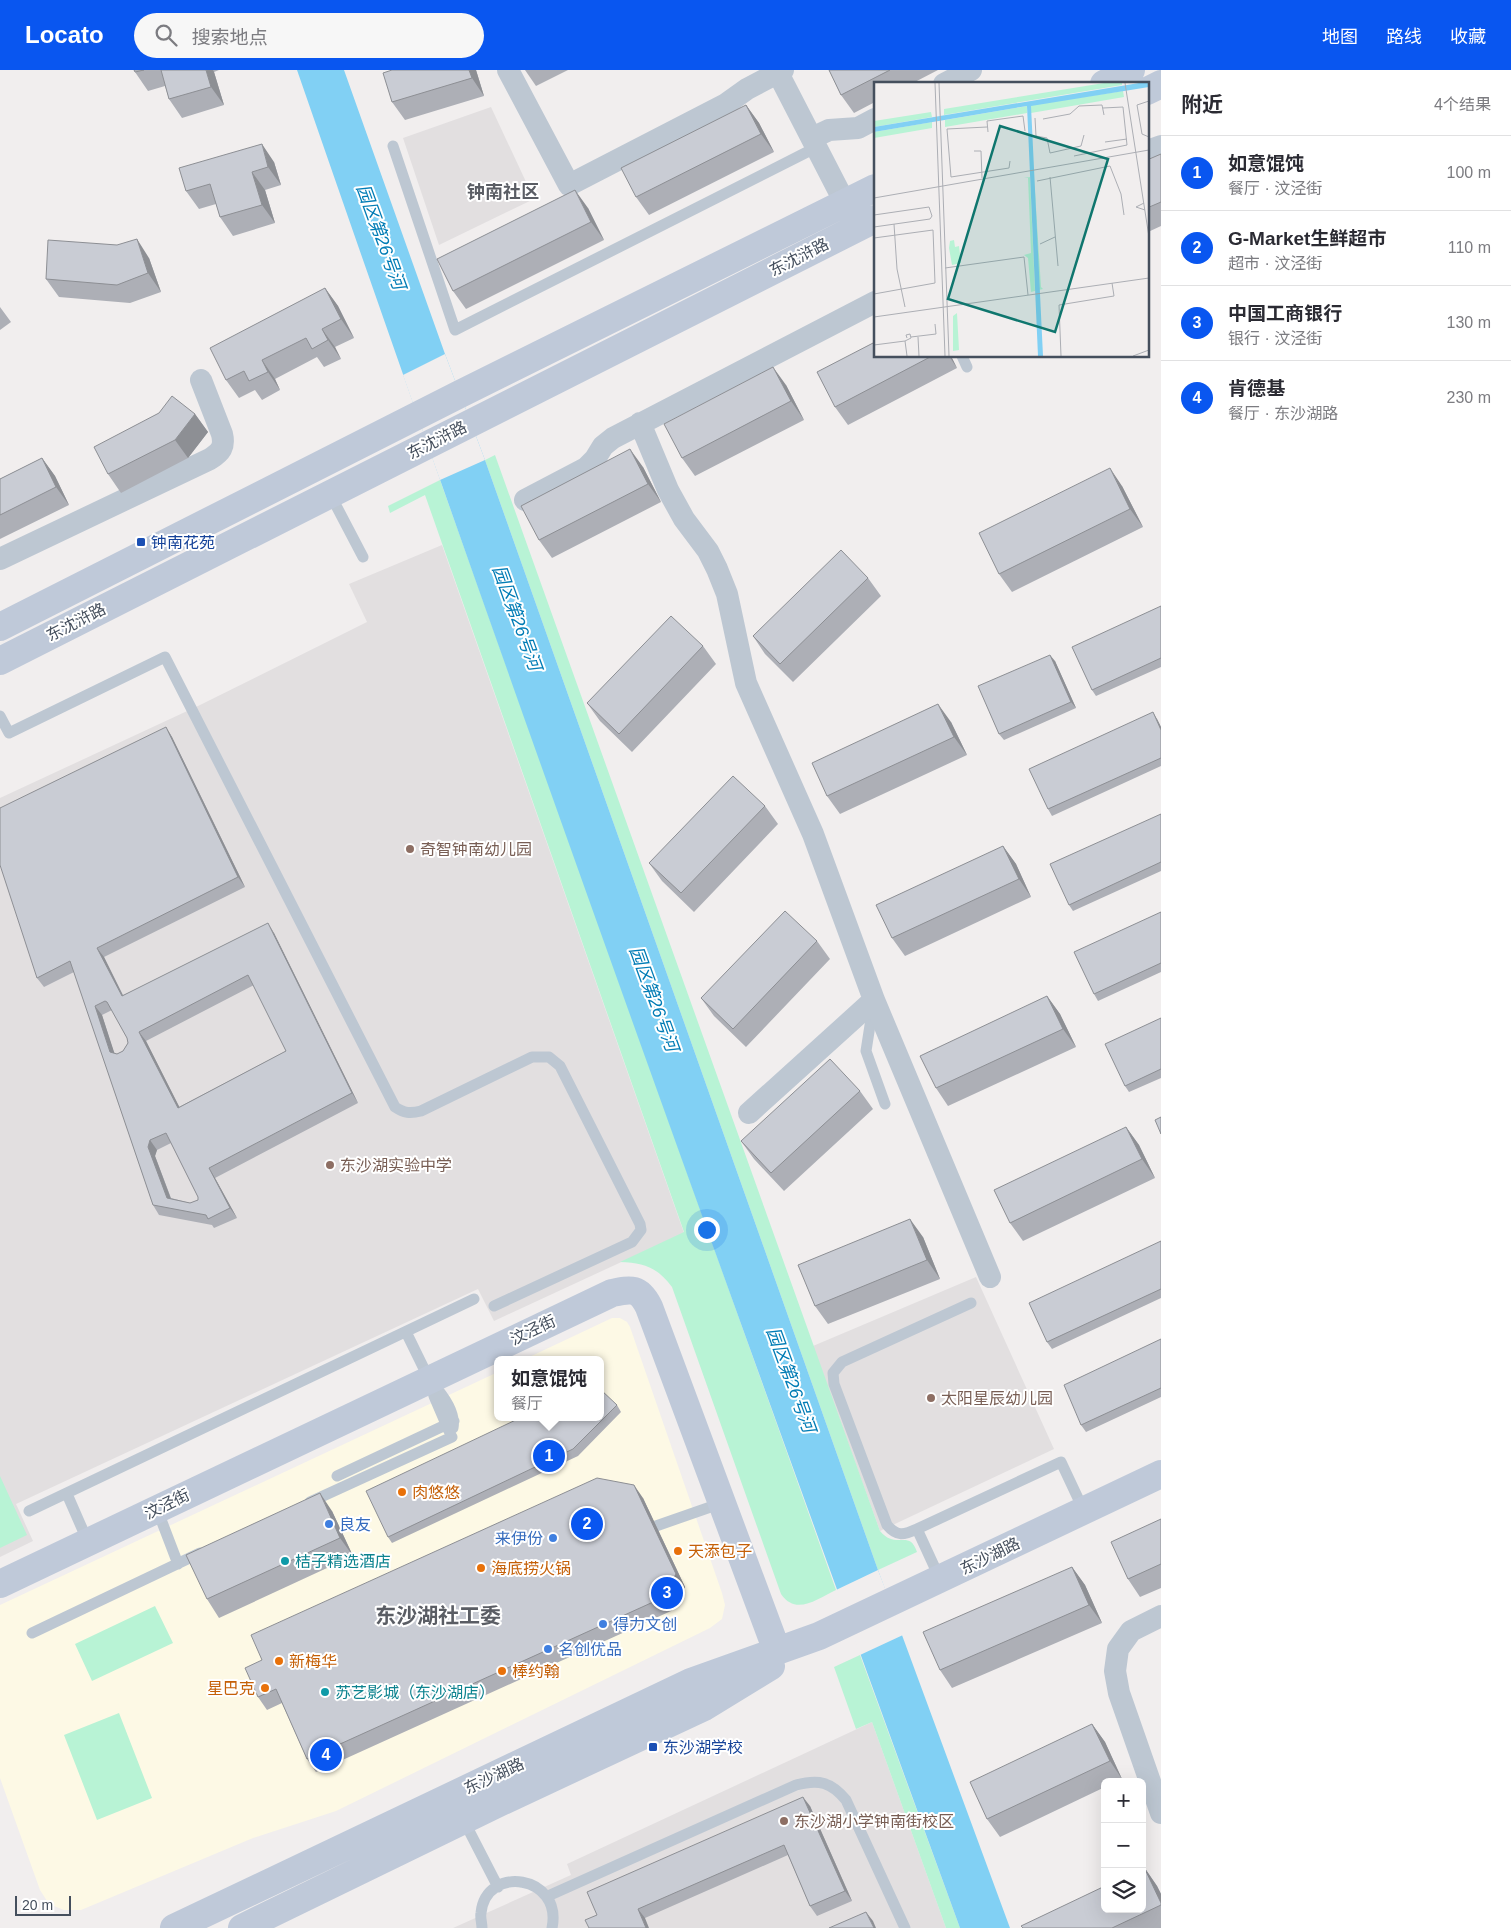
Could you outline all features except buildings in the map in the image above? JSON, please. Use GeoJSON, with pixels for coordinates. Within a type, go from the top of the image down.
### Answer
{"type":"FeatureCollection","features":[{"type":"Feature","properties":{"kind":"main road"},"geometry":{"type":"LineString","coordinates":[[1108,82],[1131,70]]}},
{"type":"Feature","properties":{"kind":"main road"},"geometry":{"type":"LineString","coordinates":[[1148,90],[1161,84]]}},
{"type":"Feature","properties":{"kind":"main road","name":"东沈浒路"},"geometry":{"type":"LineString","coordinates":[[0,627],[460,394],[874,188]]}},
{"type":"Feature","properties":{"kind":"main road","name":"东沈浒路"},"geometry":{"type":"LineString","coordinates":[[0,661],[874,220]]}},
{"type":"Feature","properties":{"kind":"main road","name":"汶泾街"},"geometry":{"type":"LineString","coordinates":[[0,1584],[612,1293],[628,1290],[637,1291],[645,1298],[649,1307],[777,1651]]}},
{"type":"Feature","properties":{"kind":"main road","name":"东沙湖路"},"geometry":{"type":"LineString","coordinates":[[174,1928],[691,1682],[819,1636],[1161,1474]]}},
{"type":"Feature","properties":{"kind":"main road","name":"东沙湖路"},"geometry":{"type":"LineString","coordinates":[[242,1928],[704,1707],[819,1636]]}},
{"type":"Feature","properties":{"kind":"street"},"geometry":{"type":"LineString","coordinates":[[508,70],[569,185],[726,104],[746,89],[781,72],[845,203]]}},
{"type":"Feature","properties":{"kind":"street"},"geometry":{"type":"LineString","coordinates":[[948,82],[971,70]]}},
{"type":"Feature","properties":{"kind":"street"},"geometry":{"type":"LineString","coordinates":[[815,142],[829,130],[858,128],[874,120]]}},
{"type":"Feature","properties":{"kind":"street"},"geometry":{"type":"LineString","coordinates":[[1148,152],[1161,146]]}},
{"type":"Feature","properties":{"kind":"street"},"geometry":{"type":"LineString","coordinates":[[525,500],[586,468],[595,459],[603,446],[613,438],[874,303]]}},
{"type":"Feature","properties":{"kind":"street"},"geometry":{"type":"LineString","coordinates":[[0,559],[210,459],[220,452],[224,443],[222,434],[201,380]]}},
{"type":"Feature","properties":{"kind":"street"},"geometry":{"type":"LineString","coordinates":[[640,423],[668,490],[684,519],[708,550],[717,569],[727,594],[746,683],[813,834],[874,1000],[990,1277]]}},
{"type":"Feature","properties":{"kind":"street"},"geometry":{"type":"LineString","coordinates":[[749,1113],[874,1000]]}},
{"type":"Feature","properties":{"kind":"street"},"geometry":{"type":"LineString","coordinates":[[1161,1616],[1131,1630],[1118,1649],[1115,1671],[1119,1693],[1161,1813]]}},
{"type":"Feature","properties":{"kind":"lane"},"geometry":{"type":"LineString","coordinates":[[393,146],[455,330],[815,142]]}},
{"type":"Feature","properties":{"kind":"lane"},"geometry":{"type":"LineString","coordinates":[[330,494],[363,557]]}},
{"type":"Feature","properties":{"kind":"lane"},"geometry":{"type":"LineString","coordinates":[[0,716],[9,733],[165,657],[395,1107],[402,1112],[421,1112],[532,1057],[549,1056],[560,1066],[640,1224],[641,1230],[632,1242],[494,1306]]}},
{"type":"Feature","properties":{"kind":"lane"},"geometry":{"type":"LineString","coordinates":[[874,1000],[866,1051],[885,1104]]}},
{"type":"Feature","properties":{"kind":"lane"},"geometry":{"type":"LineString","coordinates":[[29,1511],[474,1299]]}},
{"type":"Feature","properties":{"kind":"lane"},"geometry":{"type":"LineString","coordinates":[[971,1303],[842,1362],[833,1373],[834,1384],[888,1525],[893,1532],[899,1534],[908,1533],[1061,1462],[1084,1511]]}},
{"type":"Feature","properties":{"kind":"lane"},"geometry":{"type":"LineString","coordinates":[[300,1506],[452,1437],[450,1423],[406,1332]]}},
{"type":"Feature","properties":{"kind":"lane"},"geometry":{"type":"LineString","coordinates":[[337,1476],[450,1423]]}},
{"type":"Feature","properties":{"kind":"lane"},"geometry":{"type":"LineString","coordinates":[[67,1494],[88,1542]]}},
{"type":"Feature","properties":{"kind":"lane"},"geometry":{"type":"LineString","coordinates":[[656,1526],[722,1503]]}},
{"type":"Feature","properties":{"kind":"lane"},"geometry":{"type":"LineString","coordinates":[[158,1509],[178,1564]]}},
{"type":"Feature","properties":{"kind":"lane"},"geometry":{"type":"LineString","coordinates":[[917,1529],[940,1580]]}},
{"type":"Feature","properties":{"kind":"lane"},"geometry":{"type":"LineString","coordinates":[[32,1633],[213,1547]]}},
{"type":"Feature","properties":{"kind":"lane"},"geometry":{"type":"LineString","coordinates":[[548,1896],[796,1785],[816,1782],[837,1789],[846,1800],[905,1928]]}},
{"type":"Feature","properties":{"kind":"lane"},"geometry":{"type":"LineString","coordinates":[[464,1821],[498,1886]]}},
{"type":"Feature","properties":{"kind":"lane"},"geometry":{"type":"LineString","coordinates":[[482,1928],[481,1913],[488,1895],[498,1886],[509,1881],[522,1881],[536,1886],[548,1896],[553,1906],[554,1919],[552,1928]]}},
{"type":"Feature","properties":{"kind":"shaded area"},"geometry":{"type":"Polygon","coordinates":[[[491,107],[534,199],[439,245],[403,138],[491,107]]]}},
{"type":"Feature","properties":{"kind":"shaded area","name":"东沙湖实验中学"},"geometry":{"type":"Polygon","coordinates":[[[442,545],[684,1233],[494,1321],[478,1289],[16,1504],[33,1541],[0,1557],[0,798],[198,706],[367,622],[349,584],[442,545]]]}},
{"type":"Feature","properties":{"kind":"shaded area","name":"太阳星辰幼儿园"},"geometry":{"type":"Polygon","coordinates":[[[976,1277],[1054,1449],[880,1531],[813,1346],[976,1277]]]}},
{"type":"Feature","properties":{"kind":"shaded area"},"geometry":{"type":"Polygon","coordinates":[[[612,1318],[620,1318],[627,1322],[722,1593],[725,1605],[722,1619],[710,1628],[336,1811],[253,1838],[81,1910],[64,1910],[49,1904],[40,1890],[0,1778],[0,1605],[494,1374],[494,1421],[604,1421],[604,1356],[531,1356],[612,1318]]]}},
{"type":"Feature","properties":{"kind":"shaded area","name":"东沙湖小学钟南街校区"},"geometry":{"type":"Polygon","coordinates":[[[872,1722],[946,1928],[453,1928],[571,1875],[567,1864],[872,1722]]]}},
{"type":"Feature","properties":{"kind":"green space"},"geometry":{"type":"Polygon","coordinates":[[[495,455],[880,1531],[886,1537],[892,1539],[910,1541],[917,1552],[878,1570],[485,460],[495,455]]]}},
{"type":"Feature","properties":{"kind":"green space"},"geometry":{"type":"Polygon","coordinates":[[[440,480],[836,1590],[807,1604],[793,1604],[787,1601],[781,1594],[672,1287],[661,1275],[649,1267],[620,1262],[684,1232],[425,495],[390,513],[388,506],[440,480]]]}},
{"type":"Feature","properties":{"kind":"green space"},"geometry":{"type":"Polygon","coordinates":[[[0,1476],[27,1535],[0,1548],[0,1476]]]}},
{"type":"Feature","properties":{"kind":"green space"},"geometry":{"type":"Polygon","coordinates":[[[155,1606],[173,1643],[92,1681],[75,1644],[155,1606]]]}},
{"type":"Feature","properties":{"kind":"green space"},"geometry":{"type":"Polygon","coordinates":[[[860,1655],[960,1928],[946,1928],[872,1722],[856,1729],[834,1667],[860,1655]]]}},
{"type":"Feature","properties":{"kind":"green space"},"geometry":{"type":"Polygon","coordinates":[[[119,1713],[152,1798],[97,1820],[64,1735],[119,1713]]]}},
{"type":"Feature","properties":{"kind":"water","name":"园区第26号河"},"geometry":{"type":"Polygon","coordinates":[[[297,70],[344,70],[445,354],[485,460],[878,1570],[1010,1928],[960,1928],[625,1000],[297,70]]]}},
{"type":"Feature","properties":{"kind":"pier"},"geometry":{"type":"Polygon","coordinates":[[[445,354],[485,460],[440,480],[403,375],[445,354]]]}},
{"type":"Feature","properties":{"kind":"pier"},"geometry":{"type":"Polygon","coordinates":[[[878,1570],[903,1635],[860,1655],[836,1590],[878,1570]]]}},
{"type":"Feature","properties":{"kind":"place","name":"钟南花苑"},"geometry":{"type":"Point","coordinates":[141,542]}},
{"type":"Feature","properties":{"kind":"place","name":"奇智钟南幼儿园"},"geometry":{"type":"Point","coordinates":[410,849]}},
{"type":"Feature","properties":{"kind":"place","name":"东沙湖实验中学"},"geometry":{"type":"Point","coordinates":[330,1165]}},
{"type":"Feature","properties":{"kind":"place","name":"太阳星辰幼儿园"},"geometry":{"type":"Point","coordinates":[931,1398]}},
{"type":"Feature","properties":{"kind":"place","name":"如意馄饨"},"geometry":{"type":"Point","coordinates":[549,1456]}},
{"type":"Feature","properties":{"kind":"place","name":"肉悠悠"},"geometry":{"type":"Point","coordinates":[402,1492]}},
{"type":"Feature","properties":{"kind":"place","name":"良友"},"geometry":{"type":"Point","coordinates":[329,1524]}},
{"type":"Feature","properties":{"kind":"place","name":"G-Market生鲜超市"},"geometry":{"type":"Point","coordinates":[587,1524]}},
{"type":"Feature","properties":{"kind":"place","name":"来伊份"},"geometry":{"type":"Point","coordinates":[553,1538]}},
{"type":"Feature","properties":{"kind":"place","name":"天添包子"},"geometry":{"type":"Point","coordinates":[678,1551]}},
{"type":"Feature","properties":{"kind":"place","name":"桔子精选酒店"},"geometry":{"type":"Point","coordinates":[285,1561]}},
{"type":"Feature","properties":{"kind":"place","name":"海底捞火锅"},"geometry":{"type":"Point","coordinates":[481,1568]}},
{"type":"Feature","properties":{"kind":"place","name":"中国工商银行"},"geometry":{"type":"Point","coordinates":[667,1593]}},
{"type":"Feature","properties":{"kind":"place","name":"得力文创"},"geometry":{"type":"Point","coordinates":[603,1624]}},
{"type":"Feature","properties":{"kind":"place","name":"名创优品"},"geometry":{"type":"Point","coordinates":[548,1649]}},
{"type":"Feature","properties":{"kind":"place","name":"新梅华"},"geometry":{"type":"Point","coordinates":[279,1661]}},
{"type":"Feature","properties":{"kind":"place","name":"棒约翰"},"geometry":{"type":"Point","coordinates":[502,1671]}},
{"type":"Feature","properties":{"kind":"place","name":"星巴克"},"geometry":{"type":"Point","coordinates":[265,1688]}},
{"type":"Feature","properties":{"kind":"place","name":"苏艺影城（东沙湖店）"},"geometry":{"type":"Point","coordinates":[325,1692]}},
{"type":"Feature","properties":{"kind":"place","name":"东沙湖学校"},"geometry":{"type":"Point","coordinates":[653,1747]}},
{"type":"Feature","properties":{"kind":"place","name":"肯德基"},"geometry":{"type":"Point","coordinates":[326,1755]}},
{"type":"Feature","properties":{"kind":"place","name":"东沙湖小学钟南街校区"},"geometry":{"type":"Point","coordinates":[784,1821]}},
{"type":"Feature","properties":{"kind":"district","name":"钟南社区"},"geometry":{"type":"Point","coordinates":[503,192]}},
{"type":"Feature","properties":{"kind":"district","name":"东沙湖社工委"},"geometry":{"type":"Point","coordinates":[438,1615]}}]}
